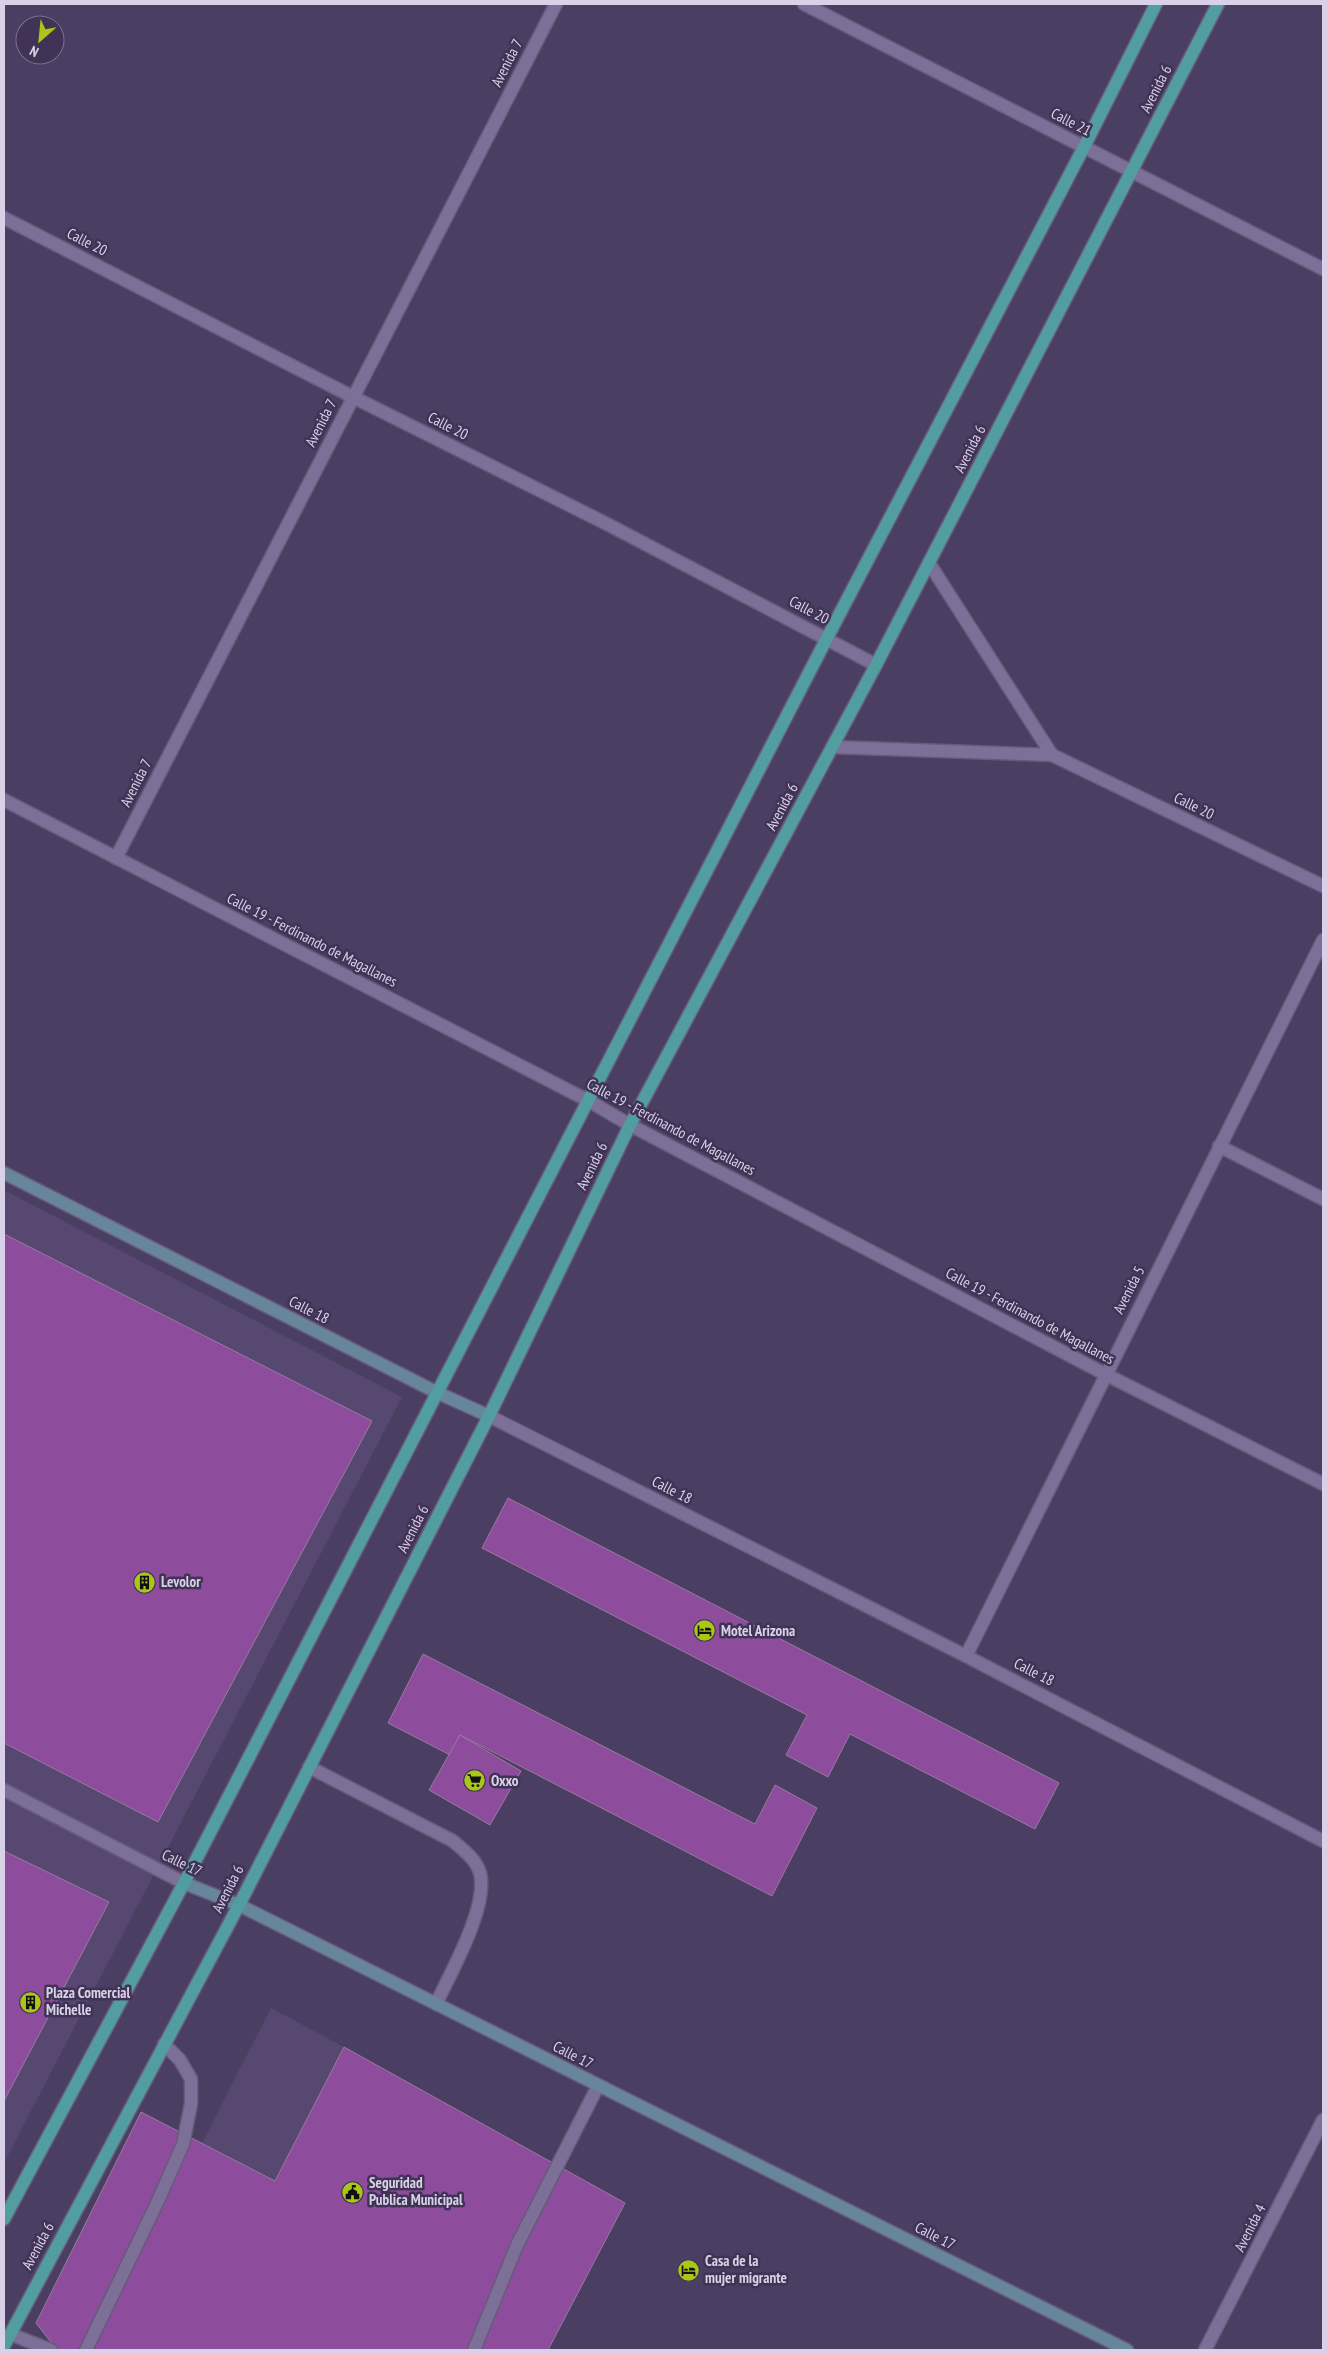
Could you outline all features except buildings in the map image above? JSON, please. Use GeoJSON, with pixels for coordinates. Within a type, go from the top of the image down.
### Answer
{"type":"FeatureCollection","features":[{"type":"Feature","properties":{"kind":"main road"},"geometry":{"type":"LineString","coordinates":[[4,2219],[184,1883],[436,1392],[1084,147],[1156,4]]}},
{"type":"Feature","properties":{"kind":"main road","name":"Avenida 6"},"geometry":{"type":"LineString","coordinates":[[4,2346],[238,1905],[489,1416],[630,1125],[876,665],[1218,4]]}},
{"type":"Feature","properties":{"kind":"street","name":"Avenida 7"},"geometry":{"type":"LineString","coordinates":[[116,858],[556,4]]}},
{"type":"Feature","properties":{"kind":"street","name":"Calle 21"},"geometry":{"type":"LineString","coordinates":[[804,4],[1323,269]]}},
{"type":"Feature","properties":{"kind":"street","name":"Calle 20"},"geometry":{"type":"LineString","coordinates":[[4,218],[353,397],[600,520],[876,665]]}},
{"type":"Feature","properties":{"kind":"street"},"geometry":{"type":"LineString","coordinates":[[929,563],[1052,755]]}},
{"type":"Feature","properties":{"kind":"street","name":"Calle 20"},"geometry":{"type":"LineString","coordinates":[[832,747],[1052,755],[1323,886]]}},
{"type":"Feature","properties":{"kind":"street","name":"Calle 19 - Ferdinando de Magallanes"},"geometry":{"type":"LineString","coordinates":[[4,800],[589,1101],[630,1125],[1105,1374],[1323,1484]]}},
{"type":"Feature","properties":{"kind":"street","name":"Avenida 5"},"geometry":{"type":"LineString","coordinates":[[966,1656],[1323,940]]}},
{"type":"Feature","properties":{"kind":"street"},"geometry":{"type":"LineString","coordinates":[[1219,1146],[1323,1199]]}},
{"type":"Feature","properties":{"kind":"street","name":"Calle 18"},"geometry":{"type":"LineString","coordinates":[[4,1173],[436,1392],[489,1416],[966,1656],[1323,1841]]}},
{"type":"Feature","properties":{"kind":"street"},"geometry":{"type":"LineString","coordinates":[[309,1767],[453,1841],[471,1857],[480,1872],[482,1884],[480,1901],[474,1923],[436,2004]]}},
{"type":"Feature","properties":{"kind":"street","name":"Calle 17"},"geometry":{"type":"LineString","coordinates":[[4,1790],[184,1883],[238,1905],[1127,2350]]}},
{"type":"Feature","properties":{"kind":"street"},"geometry":{"type":"LineString","coordinates":[[86,2350],[157,2204],[183,2144],[191,2104],[191,2079],[180,2060],[164,2044]]}},
{"type":"Feature","properties":{"kind":"street"},"geometry":{"type":"LineString","coordinates":[[474,2350],[517,2246],[598,2086]]}},
{"type":"Feature","properties":{"kind":"street","name":"Avenida 4"},"geometry":{"type":"LineString","coordinates":[[1206,2350],[1323,2120]]}},
{"type":"Feature","properties":{"kind":"street"},"geometry":{"type":"LineString","coordinates":[[10,2334],[51,2350]]}},
{"type":"Feature","properties":{"kind":"shaded area","name":"Levolor"},"geometry":{"type":"Polygon","coordinates":[[[4,1190],[402,1397],[4,2163],[4,1190]]]}},
{"type":"Feature","properties":{"kind":"shaded area"},"geometry":{"type":"Polygon","coordinates":[[[271,2008],[344,2047],[275,2181],[202,2143],[271,2008]]]}},
{"type":"Feature","properties":{"kind":"place","name":"Levolor"},"geometry":{"type":"Point","coordinates":[145,1582]}},
{"type":"Feature","properties":{"kind":"place","name":"Motel Arizona"},"geometry":{"type":"Point","coordinates":[705,1631]}},
{"type":"Feature","properties":{"kind":"place","name":"Oxxo"},"geometry":{"type":"Point","coordinates":[475,1781]}},
{"type":"Feature","properties":{"kind":"place","name":"Plaza Comercial Michelle"},"geometry":{"type":"Point","coordinates":[30,2002]}},
{"type":"Feature","properties":{"kind":"place","name":"Seguridad Publica Municipal"},"geometry":{"type":"Point","coordinates":[353,2192]}},
{"type":"Feature","properties":{"kind":"place","name":"Casa de la mujer migrante"},"geometry":{"type":"Point","coordinates":[689,2270]}}]}
